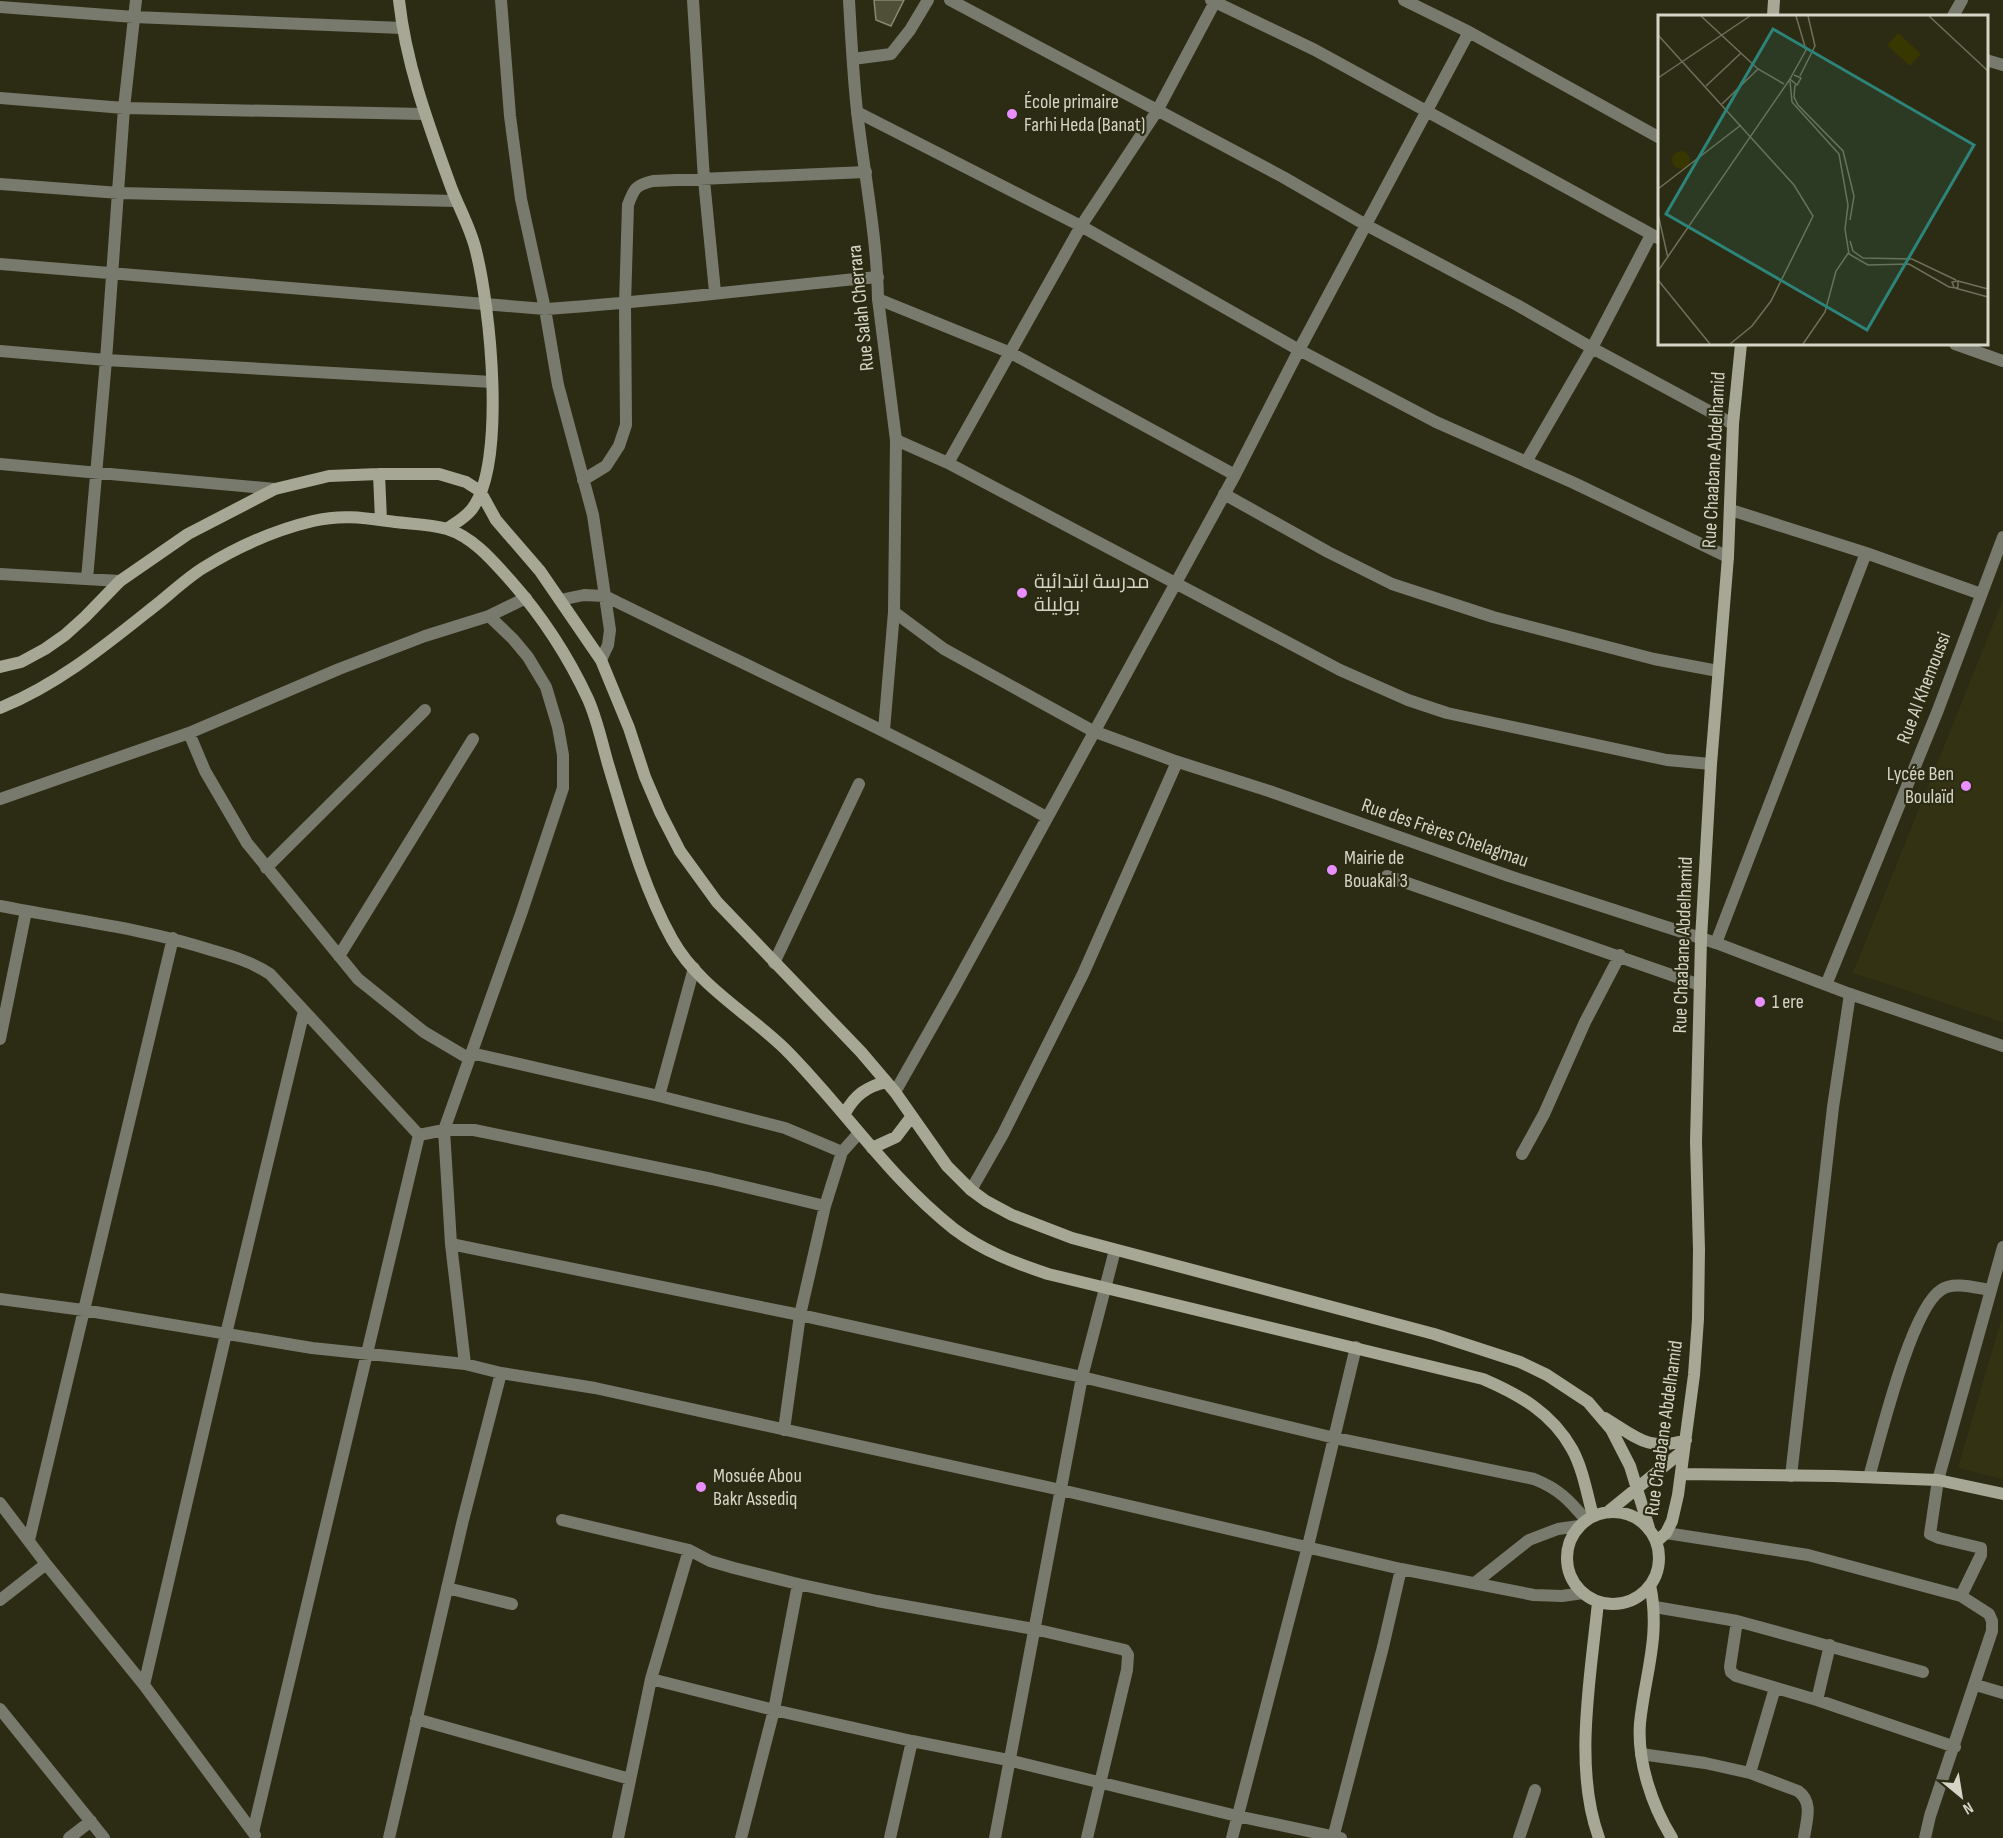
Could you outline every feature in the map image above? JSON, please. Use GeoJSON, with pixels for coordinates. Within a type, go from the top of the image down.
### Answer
{"type":"FeatureCollection","features":[{"type":"Feature","properties":{"kind":"main road"},"geometry":{"type":"LineString","coordinates":[[399,0],[402,28],[424,114],[476,249],[486,303],[492,382],[491,451],[480,491],[472,508],[447,529]]}},
{"type":"Feature","properties":{"kind":"main road"},"geometry":{"type":"LineString","coordinates":[[1773,15],[1774,0]]}},
{"type":"Feature","properties":{"kind":"main road","name":"Rue Chaabane Abdelhamid"},"geometry":{"type":"LineString","coordinates":[[1656,1542],[1666,1533],[1672,1521],[1681,1474],[1694,1375],[1698,1319],[1696,1142],[1701,939],[1731,510],[1733,424],[1741,345]]}},
{"type":"Feature","properties":{"kind":"main road"},"geometry":{"type":"LineString","coordinates":[[379,474],[381,520]]}},
{"type":"Feature","properties":{"kind":"main road"},"geometry":{"type":"LineString","coordinates":[[0,667],[21,662],[65,635],[120,580],[188,534],[275,489],[329,476],[379,474],[439,474],[466,482],[480,491],[496,520],[540,572],[601,660],[629,729],[645,777],[680,851],[717,902],[854,1044],[895,1092],[947,1166],[970,1190],[1012,1215],[1072,1238],[1434,1334],[1520,1362],[1547,1375],[1570,1390],[1588,1402],[1600,1415],[1620,1445],[1638,1487],[1659,1557],[1657,1572],[1650,1585],[1635,1598],[1617,1604],[1598,1602],[1583,1593],[1571,1579],[1566,1561],[1569,1542],[1586,1520],[1609,1511],[1638,1487],[1685,1445]]}},
{"type":"Feature","properties":{"kind":"main road"},"geometry":{"type":"LineString","coordinates":[[0,708],[77,667],[201,569],[251,542],[285,529],[343,516],[447,529],[468,540],[489,557],[526,598],[554,636],[589,702],[648,886],[675,944],[694,968],[736,1009],[780,1044],[817,1081],[872,1148],[924,1202],[955,1229],[985,1249],[1012,1262],[1048,1274],[1483,1379],[1517,1394],[1552,1421],[1572,1450],[1586,1520]]}},
{"type":"Feature","properties":{"kind":"main road"},"geometry":{"type":"LineString","coordinates":[[845,1113],[860,1092],[873,1085],[886,1082]]}},
{"type":"Feature","properties":{"kind":"main road"},"geometry":{"type":"LineString","coordinates":[[872,1148],[896,1137],[912,1116]]}},
{"type":"Feature","properties":{"kind":"main road"},"geometry":{"type":"LineString","coordinates":[[1600,1415],[1651,1444],[1685,1445]]}},
{"type":"Feature","properties":{"kind":"main road"},"geometry":{"type":"LineString","coordinates":[[1681,1474],[1938,1479],[2003,1494]]}},
{"type":"Feature","properties":{"kind":"main road"},"geometry":{"type":"LineString","coordinates":[[1609,1511],[1624,1513],[1638,1519],[1649,1528]]}},
{"type":"Feature","properties":{"kind":"main road"},"geometry":{"type":"LineString","coordinates":[[1650,1585],[1655,1607],[1654,1638],[1640,1724],[1641,1754],[1652,1796],[1672,1838]]}},
{"type":"Feature","properties":{"kind":"main road"},"geometry":{"type":"LineString","coordinates":[[1598,1602],[1585,1744],[1587,1786],[1599,1838]]}},
{"type":"Feature","properties":{"kind":"street"},"geometry":{"type":"LineString","coordinates":[[87,579],[124,108],[135,0]]}},
{"type":"Feature","properties":{"kind":"street"},"geometry":{"type":"LineString","coordinates":[[501,0],[510,116],[521,199],[545,309],[558,385],[593,515],[610,630],[608,645],[601,660]]}},
{"type":"Feature","properties":{"kind":"street"},"geometry":{"type":"LineString","coordinates":[[693,0],[704,180],[715,292]]}},
{"type":"Feature","properties":{"kind":"street","name":"Rue Salah Cherrara"},"geometry":{"type":"LineString","coordinates":[[849,0],[857,112],[866,172],[896,440],[894,612],[884,730]]}},
{"type":"Feature","properties":{"kind":"street"},"geometry":{"type":"LineString","coordinates":[[853,59],[891,54],[910,30],[928,0]]}},
{"type":"Feature","properties":{"kind":"street"},"geometry":{"type":"LineString","coordinates":[[950,0],[1283,177],[1366,225],[1733,424]]}},
{"type":"Feature","properties":{"kind":"street"},"geometry":{"type":"LineString","coordinates":[[1404,0],[1469,32],[1658,137]]}},
{"type":"Feature","properties":{"kind":"street"},"geometry":{"type":"LineString","coordinates":[[1954,15],[1962,0]]}},
{"type":"Feature","properties":{"kind":"street"},"geometry":{"type":"LineString","coordinates":[[948,463],[1080,226],[1157,111],[1214,1],[1315,50],[1655,237],[1526,462]]}},
{"type":"Feature","properties":{"kind":"street"},"geometry":{"type":"LineString","coordinates":[[0,7],[134,17],[402,28]]}},
{"type":"Feature","properties":{"kind":"street"},"geometry":{"type":"LineString","coordinates":[[895,1092],[1235,475],[1469,32]]}},
{"type":"Feature","properties":{"kind":"street"},"geometry":{"type":"LineString","coordinates":[[1988,61],[2003,65]]}},
{"type":"Feature","properties":{"kind":"street"},"geometry":{"type":"LineString","coordinates":[[0,98],[124,108],[424,114]]}},
{"type":"Feature","properties":{"kind":"street"},"geometry":{"type":"LineString","coordinates":[[857,112],[1080,226],[1299,350],[1436,422],[1728,557]]}},
{"type":"Feature","properties":{"kind":"street"},"geometry":{"type":"LineString","coordinates":[[583,480],[606,466],[619,446],[626,424],[625,304],[628,204],[638,185],[652,182],[866,172]]}},
{"type":"Feature","properties":{"kind":"street"},"geometry":{"type":"LineString","coordinates":[[0,184],[119,194],[456,201]]}},
{"type":"Feature","properties":{"kind":"street"},"geometry":{"type":"LineString","coordinates":[[0,264],[545,309],[625,304],[715,292],[878,277]]}},
{"type":"Feature","properties":{"kind":"street"},"geometry":{"type":"LineString","coordinates":[[879,299],[1011,353],[1235,475]]}},
{"type":"Feature","properties":{"kind":"street"},"geometry":{"type":"LineString","coordinates":[[1958,345],[2003,361]]}},
{"type":"Feature","properties":{"kind":"street"},"geometry":{"type":"LineString","coordinates":[[0,351],[106,360],[492,382]]}},
{"type":"Feature","properties":{"kind":"street"},"geometry":{"type":"LineString","coordinates":[[896,440],[948,463],[1364,682],[1447,713],[1667,760],[1712,764]]}},
{"type":"Feature","properties":{"kind":"street"},"geometry":{"type":"LineString","coordinates":[[0,464],[275,489]]}},
{"type":"Feature","properties":{"kind":"street"},"geometry":{"type":"LineString","coordinates":[[1224,494],[1328,552],[1392,584],[1493,617],[1654,659],[1718,671]]}},
{"type":"Feature","properties":{"kind":"street"},"geometry":{"type":"LineString","coordinates":[[1731,510],[1981,594]]}},
{"type":"Feature","properties":{"kind":"street","name":"Rue Al Khemoussi"},"geometry":{"type":"LineString","coordinates":[[1826,985],[1938,710],[2003,537]]}},
{"type":"Feature","properties":{"kind":"street"},"geometry":{"type":"LineString","coordinates":[[1716,943],[1866,554]]}},
{"type":"Feature","properties":{"kind":"street"},"geometry":{"type":"LineString","coordinates":[[0,574],[120,580]]}},
{"type":"Feature","properties":{"kind":"street"},"geometry":{"type":"LineString","coordinates":[[560,600],[584,595],[605,596],[884,730],[1046,817]]}},
{"type":"Feature","properties":{"kind":"street"},"geometry":{"type":"LineString","coordinates":[[0,799],[189,733],[382,652],[489,616],[526,598]]}},
{"type":"Feature","properties":{"kind":"street","name":"Rue des Frères Chelagmau"},"geometry":{"type":"LineString","coordinates":[[894,612],[944,649],[1093,731],[1509,876],[1716,943],[1850,994],[2003,1046]]}},
{"type":"Feature","properties":{"kind":"street"},"geometry":{"type":"LineString","coordinates":[[465,1364],[451,1244],[444,1130],[563,788],[563,755],[558,727],[546,687],[528,657],[489,616]]}},
{"type":"Feature","properties":{"kind":"street"},"geometry":{"type":"LineString","coordinates":[[266,868],[425,710]]}},
{"type":"Feature","properties":{"kind":"street"},"geometry":{"type":"LineString","coordinates":[[189,733],[205,771],[221,800],[247,843],[266,868],[358,979],[424,1032],[469,1056],[658,1096],[785,1128],[842,1152]]}},
{"type":"Feature","properties":{"kind":"street"},"geometry":{"type":"LineString","coordinates":[[339,956],[473,739]]}},
{"type":"Feature","properties":{"kind":"street"},"geometry":{"type":"LineString","coordinates":[[970,1190],[1003,1134],[1083,974],[1178,762]]}},
{"type":"Feature","properties":{"kind":"street"},"geometry":{"type":"LineString","coordinates":[[774,963],[860,784]]}},
{"type":"Feature","properties":{"kind":"street"},"geometry":{"type":"LineString","coordinates":[[1387,876],[1700,984]]}},
{"type":"Feature","properties":{"kind":"street"},"geometry":{"type":"LineString","coordinates":[[0,906],[173,938],[242,959],[260,967],[270,974],[419,1135]]}},
{"type":"Feature","properties":{"kind":"street"},"geometry":{"type":"LineString","coordinates":[[0,1039],[27,911]]}},
{"type":"Feature","properties":{"kind":"street"},"geometry":{"type":"LineString","coordinates":[[29,1540],[173,938]]}},
{"type":"Feature","properties":{"kind":"street"},"geometry":{"type":"LineString","coordinates":[[1522,1154],[1544,1114],[1620,955]]}},
{"type":"Feature","properties":{"kind":"street"},"geometry":{"type":"LineString","coordinates":[[658,1096],[694,968]]}},
{"type":"Feature","properties":{"kind":"street"},"geometry":{"type":"LineString","coordinates":[[1791,1476],[1833,1107],[1850,994]]}},
{"type":"Feature","properties":{"kind":"street"},"geometry":{"type":"LineString","coordinates":[[144,1685],[304,1011]]}},
{"type":"Feature","properties":{"kind":"street"},"geometry":{"type":"LineString","coordinates":[[419,1135],[444,1130],[474,1130],[712,1179],[825,1206]]}},
{"type":"Feature","properties":{"kind":"street"},"geometry":{"type":"LineString","coordinates":[[784,1430],[800,1315],[825,1206],[842,1152],[859,1133]]}},
{"type":"Feature","properties":{"kind":"street"},"geometry":{"type":"LineString","coordinates":[[256,1835],[366,1354],[419,1135]]}},
{"type":"Feature","properties":{"kind":"street"},"geometry":{"type":"LineString","coordinates":[[451,1244],[800,1315],[1082,1377],[1335,1438],[1534,1479],[1551,1486],[1564,1495],[1586,1520],[1529,1540],[1476,1582]]}},
{"type":"Feature","properties":{"kind":"street"},"geometry":{"type":"LineString","coordinates":[[1960,1596],[1982,1550],[1930,1534],[1938,1479],[2003,1247]]}},
{"type":"Feature","properties":{"kind":"street"},"geometry":{"type":"LineString","coordinates":[[995,1838],[1082,1377],[1114,1250]]}},
{"type":"Feature","properties":{"kind":"street"},"geometry":{"type":"LineString","coordinates":[[1869,1477],[1914,1331],[1931,1300],[1939,1291],[1948,1286],[1990,1290]]}},
{"type":"Feature","properties":{"kind":"street"},"geometry":{"type":"LineString","coordinates":[[0,1299],[83,1310],[312,1348],[465,1364],[501,1373],[618,1393],[1061,1490],[1401,1569],[1534,1594],[1562,1596],[1583,1593]]}},
{"type":"Feature","properties":{"kind":"street"},"geometry":{"type":"LineString","coordinates":[[1232,1838],[1308,1546],[1356,1347]]}},
{"type":"Feature","properties":{"kind":"street"},"geometry":{"type":"LineString","coordinates":[[389,1838],[447,1588],[501,1373]]}},
{"type":"Feature","properties":{"kind":"street"},"geometry":{"type":"LineString","coordinates":[[0,1503],[144,1685],[256,1835]]}},
{"type":"Feature","properties":{"kind":"street"},"geometry":{"type":"LineString","coordinates":[[562,1520],[689,1550],[726,1566],[798,1584],[1121,1648],[1127,1652],[1127,1670],[1087,1838]]}},
{"type":"Feature","properties":{"kind":"street"},"geometry":{"type":"LineString","coordinates":[[1666,1533],[1808,1555],[1960,1596],[1989,1614],[1992,1631],[1976,1685],[1930,1816],[1925,1838]]}},
{"type":"Feature","properties":{"kind":"street"},"geometry":{"type":"LineString","coordinates":[[618,1838],[651,1679],[689,1550]]}},
{"type":"Feature","properties":{"kind":"street"},"geometry":{"type":"LineString","coordinates":[[0,1600],[46,1564]]}},
{"type":"Feature","properties":{"kind":"street"},"geometry":{"type":"LineString","coordinates":[[651,1679],[774,1710],[1008,1760],[1237,1816],[1336,1837],[1401,1569]]}},
{"type":"Feature","properties":{"kind":"street"},"geometry":{"type":"LineString","coordinates":[[741,1838],[774,1710],[798,1584]]}},
{"type":"Feature","properties":{"kind":"street"},"geometry":{"type":"LineString","coordinates":[[447,1588],[512,1604]]}},
{"type":"Feature","properties":{"kind":"street"},"geometry":{"type":"LineString","coordinates":[[1655,1607],[1737,1621],[1923,1672]]}},
{"type":"Feature","properties":{"kind":"street"},"geometry":{"type":"LineString","coordinates":[[1737,1621],[1731,1672],[1741,1679],[1817,1700],[1955,1747]]}},
{"type":"Feature","properties":{"kind":"street"},"geometry":{"type":"LineString","coordinates":[[1817,1700],[1830,1645]]}},
{"type":"Feature","properties":{"kind":"street"},"geometry":{"type":"LineString","coordinates":[[1976,1685],[2003,1693]]}},
{"type":"Feature","properties":{"kind":"street"},"geometry":{"type":"LineString","coordinates":[[1750,1773],[1775,1688]]}},
{"type":"Feature","properties":{"kind":"street"},"geometry":{"type":"LineString","coordinates":[[0,1709],[104,1838]]}},
{"type":"Feature","properties":{"kind":"street"},"geometry":{"type":"LineString","coordinates":[[416,1719],[630,1779]]}},
{"type":"Feature","properties":{"kind":"street"},"geometry":{"type":"LineString","coordinates":[[890,1838],[912,1741]]}},
{"type":"Feature","properties":{"kind":"street"},"geometry":{"type":"LineString","coordinates":[[1641,1754],[1705,1763],[1750,1773],[1798,1791],[1803,1794],[1808,1808],[1804,1838]]}},
{"type":"Feature","properties":{"kind":"street"},"geometry":{"type":"LineString","coordinates":[[1519,1838],[1535,1790]]}},
{"type":"Feature","properties":{"kind":"street"},"geometry":{"type":"LineString","coordinates":[[69,1838],[91,1821]]}},
{"type":"Feature","properties":{"kind":"shaded area","name":"Lycée Ben Boulaïd"},"geometry":{"type":"Polygon","coordinates":[[[2003,600],[2003,1022],[1853,973],[2003,600]]]}},
{"type":"Feature","properties":{"kind":"shaded area"},"geometry":{"type":"Polygon","coordinates":[[[2003,1314],[2003,1479],[1958,1468],[2003,1314]]]}},
{"type":"Feature","properties":{"kind":"building"},"geometry":{"type":"Polygon","coordinates":[[[874,0],[904,0],[891,26],[876,20],[874,0]]]}},
{"type":"Feature","properties":{"kind":"place","name":"École primaire Farhi Heda (Banat)"},"geometry":{"type":"Point","coordinates":[1012,114]}},
{"type":"Feature","properties":{"kind":"place","name":"مدرسة ابتدائية بوليلة"},"geometry":{"type":"Point","coordinates":[1022,593]}},
{"type":"Feature","properties":{"kind":"place","name":"Lycée Ben Boulaïd"},"geometry":{"type":"Point","coordinates":[1966,786]}},
{"type":"Feature","properties":{"kind":"place","name":"Mairie de Bouakal 3"},"geometry":{"type":"Point","coordinates":[1332,870]}},
{"type":"Feature","properties":{"kind":"place","name":"1 ere"},"geometry":{"type":"Point","coordinates":[1760,1002]}},
{"type":"Feature","properties":{"kind":"place","name":"Mosuée Abou Bakr Assediq"},"geometry":{"type":"Point","coordinates":[701,1487]}}]}
